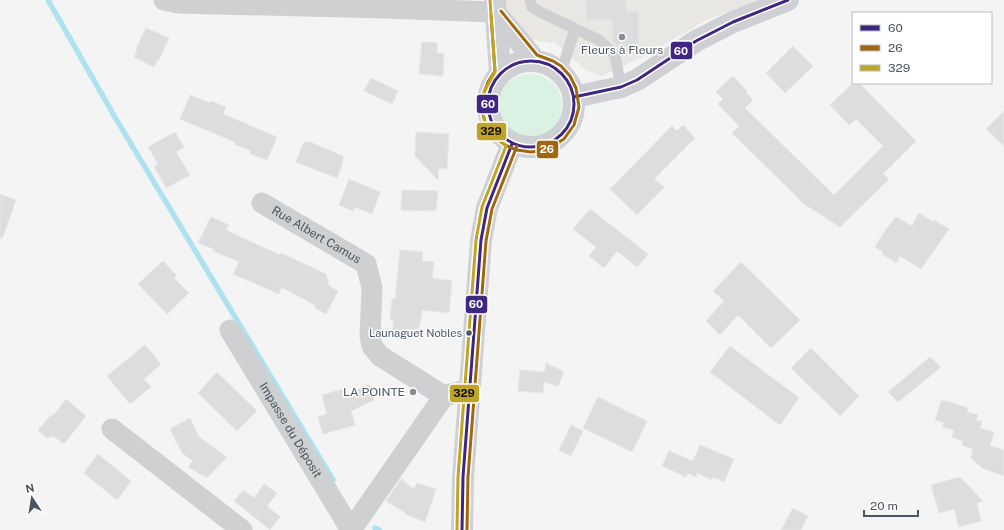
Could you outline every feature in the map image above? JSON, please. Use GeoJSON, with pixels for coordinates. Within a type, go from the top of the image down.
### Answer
{"type":"FeatureCollection","features":[{"type":"Feature","properties":{"kind":"main road"},"geometry":{"type":"LineString","coordinates":[[574,97],[621,87],[637,80],[696,41],[727,25],[788,0]]}},
{"type":"Feature","properties":{"kind":"main road"},"geometry":{"type":"LineString","coordinates":[[495,6],[536,61]]}},
{"type":"Feature","properties":{"kind":"main road"},"geometry":{"type":"LineString","coordinates":[[495,6],[500,73]]}},
{"type":"Feature","properties":{"kind":"main road"},"geometry":{"type":"LineString","coordinates":[[523,61],[536,61],[549,64],[561,72],[569,84],[574,97],[574,110],[570,123],[562,134],[551,142],[538,147],[525,147],[512,144],[500,136],[492,125],[487,111],[487,98],[492,84],[500,73],[510,65],[523,61]]}},
{"type":"Feature","properties":{"kind":"main road"},"geometry":{"type":"LineString","coordinates":[[462,530],[463,477],[481,240],[487,208],[512,144]]}},
{"type":"Feature","properties":{"kind":"street"},"geometry":{"type":"LineString","coordinates":[[164,0],[178,3],[384,8],[495,6]]}},
{"type":"Feature","properties":{"kind":"street","name":"Rue Albert Camus"},"geometry":{"type":"LineString","coordinates":[[262,203],[366,264],[372,288],[370,336],[372,346],[380,356],[444,396]]}},
{"type":"Feature","properties":{"kind":"street","name":"Impasse du Déposit"},"geometry":{"type":"LineString","coordinates":[[230,330],[351,530],[444,396]]}},
{"type":"Feature","properties":{"kind":"street"},"geometry":{"type":"LineString","coordinates":[[444,396],[470,389]]}},
{"type":"Feature","properties":{"kind":"street"},"geometry":{"type":"LineString","coordinates":[[112,429],[242,530]]}},
{"type":"Feature","properties":{"kind":"lane"},"geometry":{"type":"LineString","coordinates":[[530,0],[532,7],[542,14],[598,40],[615,55],[621,87]]}},
{"type":"Feature","properties":{"kind":"lane"},"geometry":{"type":"LineString","coordinates":[[561,72],[575,29]]}},
{"type":"Feature","properties":{"kind":"shaded area"},"geometry":{"type":"Polygon","coordinates":[[[504,0],[759,0],[707,20],[642,57],[602,76],[587,71],[555,43],[525,39],[512,23],[504,0]]]}},
{"type":"Feature","properties":{"kind":"green space"},"geometry":{"type":"Polygon","coordinates":[[[530,74],[548,80],[556,88],[562,106],[556,124],[548,132],[530,138],[512,132],[504,124],[498,106],[504,88],[512,80],[530,74]]]}},
{"type":"Feature","properties":{"kind":"building"},"geometry":{"type":"Polygon","coordinates":[[[586,0],[626,0],[626,11],[639,11],[639,47],[617,47],[612,42],[612,20],[586,20],[586,0]]]}},
{"type":"Feature","properties":{"kind":"building"},"geometry":{"type":"Polygon","coordinates":[[[146,28],[169,38],[159,60],[158,59],[154,67],[134,57],[137,50],[136,49],[146,28]]]}},
{"type":"Feature","properties":{"kind":"building"},"geometry":{"type":"Polygon","coordinates":[[[422,42],[437,43],[437,53],[444,53],[443,76],[419,74],[422,42]]]}},
{"type":"Feature","properties":{"kind":"building"},"geometry":{"type":"Polygon","coordinates":[[[793,46],[813,66],[785,93],[766,73],[793,46]]]}},
{"type":"Feature","properties":{"kind":"building"},"geometry":{"type":"Polygon","coordinates":[[[733,76],[753,100],[745,108],[834,195],[883,146],[856,119],[849,125],[830,105],[852,84],[860,84],[916,141],[883,174],[889,179],[840,227],[804,204],[732,133],[739,126],[718,104],[723,99],[716,92],[733,76]]]}},
{"type":"Feature","properties":{"kind":"building"},"geometry":{"type":"Polygon","coordinates":[[[371,78],[398,91],[392,104],[364,91],[371,78]]]}},
{"type":"Feature","properties":{"kind":"building"},"geometry":{"type":"Polygon","coordinates":[[[190,95],[210,103],[211,101],[226,107],[223,114],[277,137],[267,160],[250,154],[251,151],[234,144],[235,142],[180,119],[190,95]]]}},
{"type":"Feature","properties":{"kind":"building"},"geometry":{"type":"Polygon","coordinates":[[[1004,111],[1004,146],[986,129],[1004,111]]]}},
{"type":"Feature","properties":{"kind":"building"},"geometry":{"type":"Polygon","coordinates":[[[683,125],[695,138],[654,179],[664,187],[637,215],[610,189],[672,126],[677,131],[683,125]]]}},
{"type":"Feature","properties":{"kind":"building"},"geometry":{"type":"Polygon","coordinates":[[[175,132],[184,147],[176,152],[190,175],[166,188],[154,166],[158,164],[148,147],[175,132]]]}},
{"type":"Feature","properties":{"kind":"building"},"geometry":{"type":"Polygon","coordinates":[[[416,132],[449,134],[447,169],[439,168],[438,180],[415,156],[416,132]]]}},
{"type":"Feature","properties":{"kind":"building"},"geometry":{"type":"Polygon","coordinates":[[[304,142],[310,142],[343,156],[343,162],[337,178],[296,162],[304,142]]]}},
{"type":"Feature","properties":{"kind":"building"},"geometry":{"type":"Polygon","coordinates":[[[349,179],[380,192],[372,214],[355,207],[353,211],[339,205],[349,179]]]}},
{"type":"Feature","properties":{"kind":"building"},"geometry":{"type":"Polygon","coordinates":[[[402,190],[438,191],[436,211],[401,210],[402,190]]]}},
{"type":"Feature","properties":{"kind":"building"},"geometry":{"type":"Polygon","coordinates":[[[0,194],[16,200],[2,239],[0,238],[0,194]]]}},
{"type":"Feature","properties":{"kind":"building"},"geometry":{"type":"Polygon","coordinates":[[[590,209],[648,254],[637,267],[617,251],[604,268],[589,256],[596,247],[573,229],[590,209]]]}},
{"type":"Feature","properties":{"kind":"building"},"geometry":{"type":"Polygon","coordinates":[[[919,213],[933,222],[934,220],[949,229],[921,269],[900,256],[896,263],[882,254],[883,252],[875,247],[896,217],[912,226],[919,213]]]}},
{"type":"Feature","properties":{"kind":"building"},"geometry":{"type":"Polygon","coordinates":[[[211,217],[229,225],[226,230],[234,234],[280,255],[281,253],[326,274],[329,286],[338,291],[326,314],[314,307],[315,305],[281,287],[279,294],[233,274],[239,262],[213,251],[214,249],[198,243],[211,217]]]}},
{"type":"Feature","properties":{"kind":"building"},"geometry":{"type":"Polygon","coordinates":[[[400,250],[423,252],[422,261],[434,262],[432,278],[452,281],[449,313],[422,310],[419,329],[415,329],[414,337],[392,334],[394,320],[390,320],[392,299],[395,299],[400,250]]]}},
{"type":"Feature","properties":{"kind":"building"},"geometry":{"type":"Polygon","coordinates":[[[163,261],[177,276],[174,278],[189,293],[167,314],[138,284],[163,261]]]}},
{"type":"Feature","properties":{"kind":"building"},"geometry":{"type":"Polygon","coordinates":[[[741,262],[800,320],[771,348],[738,315],[720,335],[706,321],[724,301],[713,291],[741,262]]]}},
{"type":"Feature","properties":{"kind":"building"},"geometry":{"type":"Polygon","coordinates":[[[145,345],[161,364],[144,379],[151,387],[130,404],[107,376],[145,345]]]}},
{"type":"Feature","properties":{"kind":"building"},"geometry":{"type":"Polygon","coordinates":[[[730,346],[799,398],[780,425],[710,372],[730,346]]]}},
{"type":"Feature","properties":{"kind":"building"},"geometry":{"type":"Polygon","coordinates":[[[811,348],[859,396],[840,416],[791,368],[811,348]]]}},
{"type":"Feature","properties":{"kind":"building"},"geometry":{"type":"Polygon","coordinates":[[[930,357],[941,367],[898,402],[888,392],[930,357]]]}},
{"type":"Feature","properties":{"kind":"building"},"geometry":{"type":"Polygon","coordinates":[[[546,363],[564,372],[558,386],[544,382],[543,393],[518,391],[520,370],[545,372],[546,363]]]}},
{"type":"Feature","properties":{"kind":"building"},"geometry":{"type":"Polygon","coordinates":[[[217,372],[257,411],[237,431],[198,393],[217,372]]]}},
{"type":"Feature","properties":{"kind":"building"},"geometry":{"type":"Polygon","coordinates":[[[369,384],[374,394],[374,400],[351,411],[355,425],[323,434],[318,417],[327,414],[322,395],[343,389],[345,396],[369,384]]]}},
{"type":"Feature","properties":{"kind":"building"},"geometry":{"type":"Polygon","coordinates":[[[598,397],[647,421],[632,452],[583,428],[598,397]]]}},
{"type":"Feature","properties":{"kind":"building"},"geometry":{"type":"Polygon","coordinates":[[[66,399],[86,416],[64,444],[53,436],[47,438],[38,430],[51,415],[53,416],[66,399]]]}},
{"type":"Feature","properties":{"kind":"building"},"geometry":{"type":"Polygon","coordinates":[[[941,401],[947,401],[968,408],[967,412],[978,415],[976,420],[982,422],[980,428],[994,432],[990,446],[1004,450],[1004,476],[982,468],[971,458],[973,449],[962,445],[963,441],[952,437],[954,430],[942,427],[944,423],[935,420],[941,401]]]}},
{"type":"Feature","properties":{"kind":"building"},"geometry":{"type":"Polygon","coordinates":[[[190,418],[199,437],[227,457],[207,478],[188,467],[193,461],[182,453],[170,429],[190,418]]]}},
{"type":"Feature","properties":{"kind":"building"},"geometry":{"type":"Polygon","coordinates":[[[571,425],[583,431],[571,456],[559,450],[571,425]]]}},
{"type":"Feature","properties":{"kind":"building"},"geometry":{"type":"Polygon","coordinates":[[[700,445],[734,459],[724,482],[713,477],[712,480],[697,473],[696,477],[687,473],[686,477],[662,466],[669,451],[693,461],[700,445]]]}},
{"type":"Feature","properties":{"kind":"building"},"geometry":{"type":"Polygon","coordinates":[[[98,454],[131,481],[117,500],[84,473],[98,454]]]}},
{"type":"Feature","properties":{"kind":"building"},"geometry":{"type":"Polygon","coordinates":[[[960,477],[983,501],[977,503],[981,521],[959,527],[954,509],[939,513],[931,485],[960,477]]]}},
{"type":"Feature","properties":{"kind":"building"},"geometry":{"type":"Polygon","coordinates":[[[401,479],[414,489],[417,483],[436,489],[425,522],[405,514],[406,513],[386,501],[401,479]]]}},
{"type":"Feature","properties":{"kind":"building"},"geometry":{"type":"Polygon","coordinates":[[[264,484],[277,493],[267,506],[280,517],[270,530],[234,501],[243,490],[254,498],[264,484]]]}},
{"type":"Feature","properties":{"kind":"building"},"geometry":{"type":"Polygon","coordinates":[[[793,508],[808,516],[801,530],[781,530],[793,508]]]}},
{"type":"Feature","properties":{"kind":"waterway"},"geometry":{"type":"LineString","coordinates":[[48,0],[116,119],[333,480]]}},
{"type":"Feature","properties":{"kind":"waterway"},"geometry":{"type":"LineString","coordinates":[[375,528],[379,530]]}},
{"type":"Feature","properties":{"kind":"transit line","name":"329"},"geometry":{"type":"LineString","coordinates":[[457,530],[458,477],[476,240],[482,207],[506,146],[491,131],[485,122],[482,112],[484,92],[495,72],[490,0]]}},
{"type":"Feature","properties":{"kind":"transit line","name":"60"},"geometry":{"type":"LineString","coordinates":[[574,97],[621,87],[637,80],[696,41],[733,22],[788,0]]}},
{"type":"Feature","properties":{"kind":"transit line","name":"26"},"geometry":{"type":"LineString","coordinates":[[491,15],[495,71],[488,82],[484,93],[482,111],[486,125],[495,137],[505,145],[517,150],[531,152],[546,150],[564,139],[574,125],[579,107],[576,88],[570,76],[561,66],[553,61],[537,55],[501,11]]}},
{"type":"Feature","properties":{"kind":"transit line","name":"60"},"geometry":{"type":"LineString","coordinates":[[523,61],[539,61],[548,64],[562,73],[571,87],[574,96],[574,104],[574,112],[571,121],[562,135],[548,144],[539,147],[523,147],[507,140],[500,135],[495,128],[488,112],[488,96],[495,80],[500,73],[507,68],[523,61]]}},
{"type":"Feature","properties":{"kind":"transit line","name":"60"},"geometry":{"type":"LineString","coordinates":[[462,530],[463,477],[481,240],[487,208],[512,144]]}},
{"type":"Feature","properties":{"kind":"transit line","name":"26"},"geometry":{"type":"LineString","coordinates":[[467,530],[468,477],[486,241],[492,209],[517,146]]}},
{"type":"Feature","properties":{"kind":"place","name":"Fleurs à Fleurs"},"geometry":{"type":"Point","coordinates":[622,37]}},
{"type":"Feature","properties":{"kind":"place","name":"Launaguet Nobles"},"geometry":{"type":"Point","coordinates":[469,333]}},
{"type":"Feature","properties":{"kind":"place","name":"LA POINTE"},"geometry":{"type":"Point","coordinates":[413,392]}}]}
